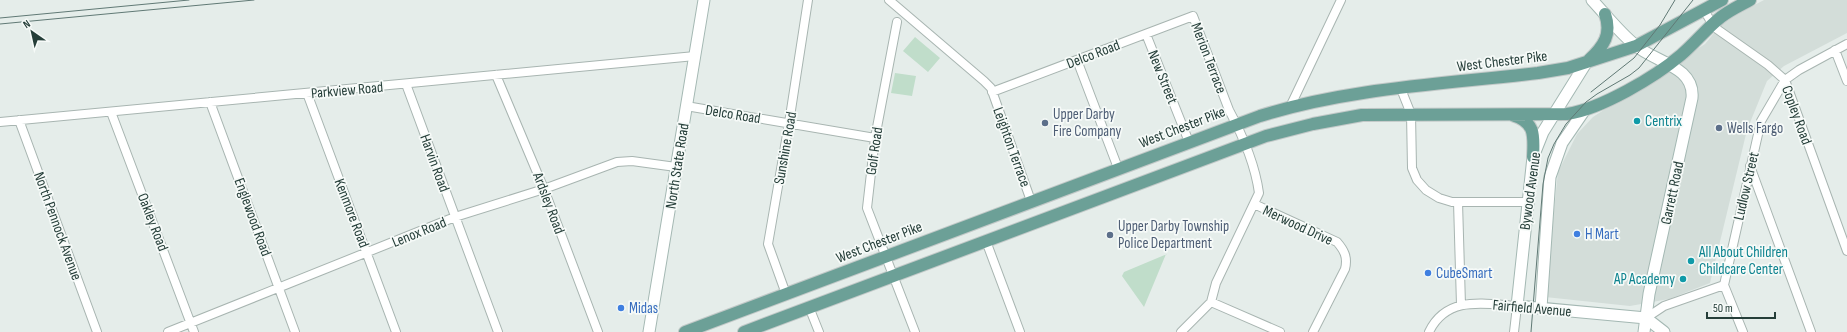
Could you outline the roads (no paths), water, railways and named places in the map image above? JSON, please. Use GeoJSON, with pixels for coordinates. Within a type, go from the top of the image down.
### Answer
{"type":"FeatureCollection","features":[{"type":"Feature","properties":{"kind":"main road","name":"West Chester Pike"},"geometry":{"type":"LineString","coordinates":[[685,332],[1118,168],[1290,106],[1341,96],[1538,74],[1586,63],[1636,46],[1722,0]]}},
{"type":"Feature","properties":{"kind":"main road"},"geometry":{"type":"LineString","coordinates":[[744,332],[1246,144],[1288,130],[1346,117],[1362,115],[1567,114],[1584,111],[1642,82],[1669,65],[1726,13],[1750,0]]}},
{"type":"Feature","properties":{"kind":"main road"},"geometry":{"type":"LineString","coordinates":[[1586,63],[1597,53],[1607,38],[1608,23],[1605,14]]}},
{"type":"Feature","properties":{"kind":"main road"},"geometry":{"type":"LineString","coordinates":[[1509,114],[1524,119],[1531,127],[1534,136],[1533,157]]}},
{"type":"Feature","properties":{"kind":"main road"},"geometry":{"type":"LineString","coordinates":[[1067,188],[1074,208]]}},
{"type":"Feature","properties":{"kind":"street","name":"North State Road"},"geometry":{"type":"LineString","coordinates":[[649,332],[704,0]]}},
{"type":"Feature","properties":{"kind":"street","name":"Sunshine Road"},"geometry":{"type":"LineString","coordinates":[[786,294],[768,244],[790,123],[808,0]]}},
{"type":"Feature","properties":{"kind":"street"},"geometry":{"type":"LineString","coordinates":[[889,0],[984,81],[992,92]]}},
{"type":"Feature","properties":{"kind":"street"},"geometry":{"type":"LineString","coordinates":[[1290,106],[1341,0]]}},
{"type":"Feature","properties":{"kind":"street","name":"Garrett Road"},"geometry":{"type":"LineString","coordinates":[[1592,0],[1636,46],[1679,70],[1689,81],[1692,89],[1692,98],[1649,294],[1644,332]]}},
{"type":"Feature","properties":{"kind":"street","name":"Copley Road"},"geometry":{"type":"LineString","coordinates":[[1704,10],[1712,25],[1768,65],[1784,80],[1847,251]]}},
{"type":"Feature","properties":{"kind":"street","name":"Delco Road"},"geometry":{"type":"LineString","coordinates":[[992,92],[1193,16]]}},
{"type":"Feature","properties":{"kind":"street","name":"Merion Terrace"},"geometry":{"type":"LineString","coordinates":[[1193,16],[1229,110],[1246,144],[1259,193],[1216,283],[1211,302]]}},
{"type":"Feature","properties":{"kind":"street","name":"Golf Road"},"geometry":{"type":"LineString","coordinates":[[897,22],[875,138],[867,208],[915,332]]}},
{"type":"Feature","properties":{"kind":"street","name":"New Street"},"geometry":{"type":"LineString","coordinates":[[1146,34],[1189,142]]}},
{"type":"Feature","properties":{"kind":"street"},"geometry":{"type":"LineString","coordinates":[[1784,80],[1847,44]]}},
{"type":"Feature","properties":{"kind":"street"},"geometry":{"type":"LineString","coordinates":[[1835,50],[1847,81]]}},
{"type":"Feature","properties":{"kind":"street","name":"Parkview Road"},"geometry":{"type":"LineString","coordinates":[[0,122],[694,56]]}},
{"type":"Feature","properties":{"kind":"street"},"geometry":{"type":"LineString","coordinates":[[1077,60],[1118,168]]}},
{"type":"Feature","properties":{"kind":"street","name":"Bywood Avenue"},"geometry":{"type":"LineString","coordinates":[[1514,332],[1533,157],[1538,142],[1586,63]]}},
{"type":"Feature","properties":{"kind":"street","name":"Ardsley Road"},"geometry":{"type":"LineString","coordinates":[[496,76],[544,189],[598,332]]}},
{"type":"Feature","properties":{"kind":"street","name":"Ludlow Street"},"geometry":{"type":"LineString","coordinates":[[1724,285],[1761,121],[1784,80]]}},
{"type":"Feature","properties":{"kind":"street","name":"Harvin Road"},"geometry":{"type":"LineString","coordinates":[[406,84],[498,332]]}},
{"type":"Feature","properties":{"kind":"street"},"geometry":{"type":"LineString","coordinates":[[1401,89],[1412,114],[1411,162],[1417,180],[1432,195],[1445,201],[1458,202],[1528,202]]}},
{"type":"Feature","properties":{"kind":"street","name":"Leighton Terrace"},"geometry":{"type":"LineString","coordinates":[[992,92],[1031,201]]}},
{"type":"Feature","properties":{"kind":"street","name":"Kenmore Road"},"geometry":{"type":"LineString","coordinates":[[307,93],[396,332]]}},
{"type":"Feature","properties":{"kind":"street","name":"Englewood Road"},"geometry":{"type":"LineString","coordinates":[[210,102],[295,332]]}},
{"type":"Feature","properties":{"kind":"street","name":"Delco Road"},"geometry":{"type":"LineString","coordinates":[[686,106],[875,138]]}},
{"type":"Feature","properties":{"kind":"street","name":"Bywood Avenue"},"geometry":{"type":"LineString","coordinates":[[1541,308],[1550,177],[1562,143],[1584,111]]}},
{"type":"Feature","properties":{"kind":"street","name":"Oakley Road"},"geometry":{"type":"LineString","coordinates":[[111,112],[192,328]]}},
{"type":"Feature","properties":{"kind":"street","name":"North Pennock Avenue"},"geometry":{"type":"LineString","coordinates":[[19,120],[97,332]]}},
{"type":"Feature","properties":{"kind":"street","name":"Lenox Road"},"geometry":{"type":"LineString","coordinates":[[168,332],[192,328],[279,288],[455,217],[544,189],[617,162],[632,160],[676,167]]}},
{"type":"Feature","properties":{"kind":"street"},"geometry":{"type":"LineString","coordinates":[[1750,166],[1811,332]]}},
{"type":"Feature","properties":{"kind":"street"},"geometry":{"type":"LineString","coordinates":[[1458,202],[1461,305]]}},
{"type":"Feature","properties":{"kind":"street","name":"Merwood Drive"},"geometry":{"type":"LineString","coordinates":[[1254,204],[1337,242],[1345,253],[1347,262],[1345,269],[1313,332]]}},
{"type":"Feature","properties":{"kind":"street"},"geometry":{"type":"LineString","coordinates":[[986,241],[1020,332]]}},
{"type":"Feature","properties":{"kind":"street"},"geometry":{"type":"LineString","coordinates":[[1664,332],[1646,318],[1664,306],[1724,285],[1743,332]]}},
{"type":"Feature","properties":{"kind":"street"},"geometry":{"type":"LineString","coordinates":[[1181,332],[1211,302],[1280,332]]}},
{"type":"Feature","properties":{"kind":"street","name":"Fairfield Avenue"},"geometry":{"type":"LineString","coordinates":[[1429,332],[1437,320],[1445,312],[1461,305],[1481,304],[1517,306],[1646,318]]}},
{"type":"Feature","properties":{"kind":"street"},"geometry":{"type":"LineString","coordinates":[[809,308],[819,332]]}},
{"type":"Feature","properties":{"kind":"tram line"},"geometry":{"type":"LineString","coordinates":[[0,18],[189,0]]}},
{"type":"Feature","properties":{"kind":"tram line"},"geometry":{"type":"LineString","coordinates":[[0,24],[254,0]]}},
{"type":"Feature","properties":{"kind":"tram line"},"geometry":{"type":"LineString","coordinates":[[1591,92],[1634,58],[1660,25],[1675,0]]}},
{"type":"Feature","properties":{"kind":"tram line"},"geometry":{"type":"LineString","coordinates":[[1531,332],[1543,184],[1548,158],[1554,144],[1566,124],[1586,102],[1639,68],[1693,0]]}},
{"type":"Feature","properties":{"kind":"place","name":"Centrix"},"geometry":{"type":"Point","coordinates":[1637,121]}},
{"type":"Feature","properties":{"kind":"place","name":"Upper Darby Fire Company"},"geometry":{"type":"Point","coordinates":[1045,123]}},
{"type":"Feature","properties":{"kind":"place","name":"Wells Fargo"},"geometry":{"type":"Point","coordinates":[1719,128]}},
{"type":"Feature","properties":{"kind":"place","name":"H Mart"},"geometry":{"type":"Point","coordinates":[1577,234]}},
{"type":"Feature","properties":{"kind":"place","name":"Upper Darby Township Police Department"},"geometry":{"type":"Point","coordinates":[1110,235]}},
{"type":"Feature","properties":{"kind":"place","name":"All About Children Childcare Center"},"geometry":{"type":"Point","coordinates":[1691,261]}},
{"type":"Feature","properties":{"kind":"place","name":"CubeSmart"},"geometry":{"type":"Point","coordinates":[1428,273]}},
{"type":"Feature","properties":{"kind":"place","name":"AP Academy"},"geometry":{"type":"Point","coordinates":[1683,279]}},
{"type":"Feature","properties":{"kind":"place","name":"Midas"},"geometry":{"type":"Point","coordinates":[621,308]}}]}
